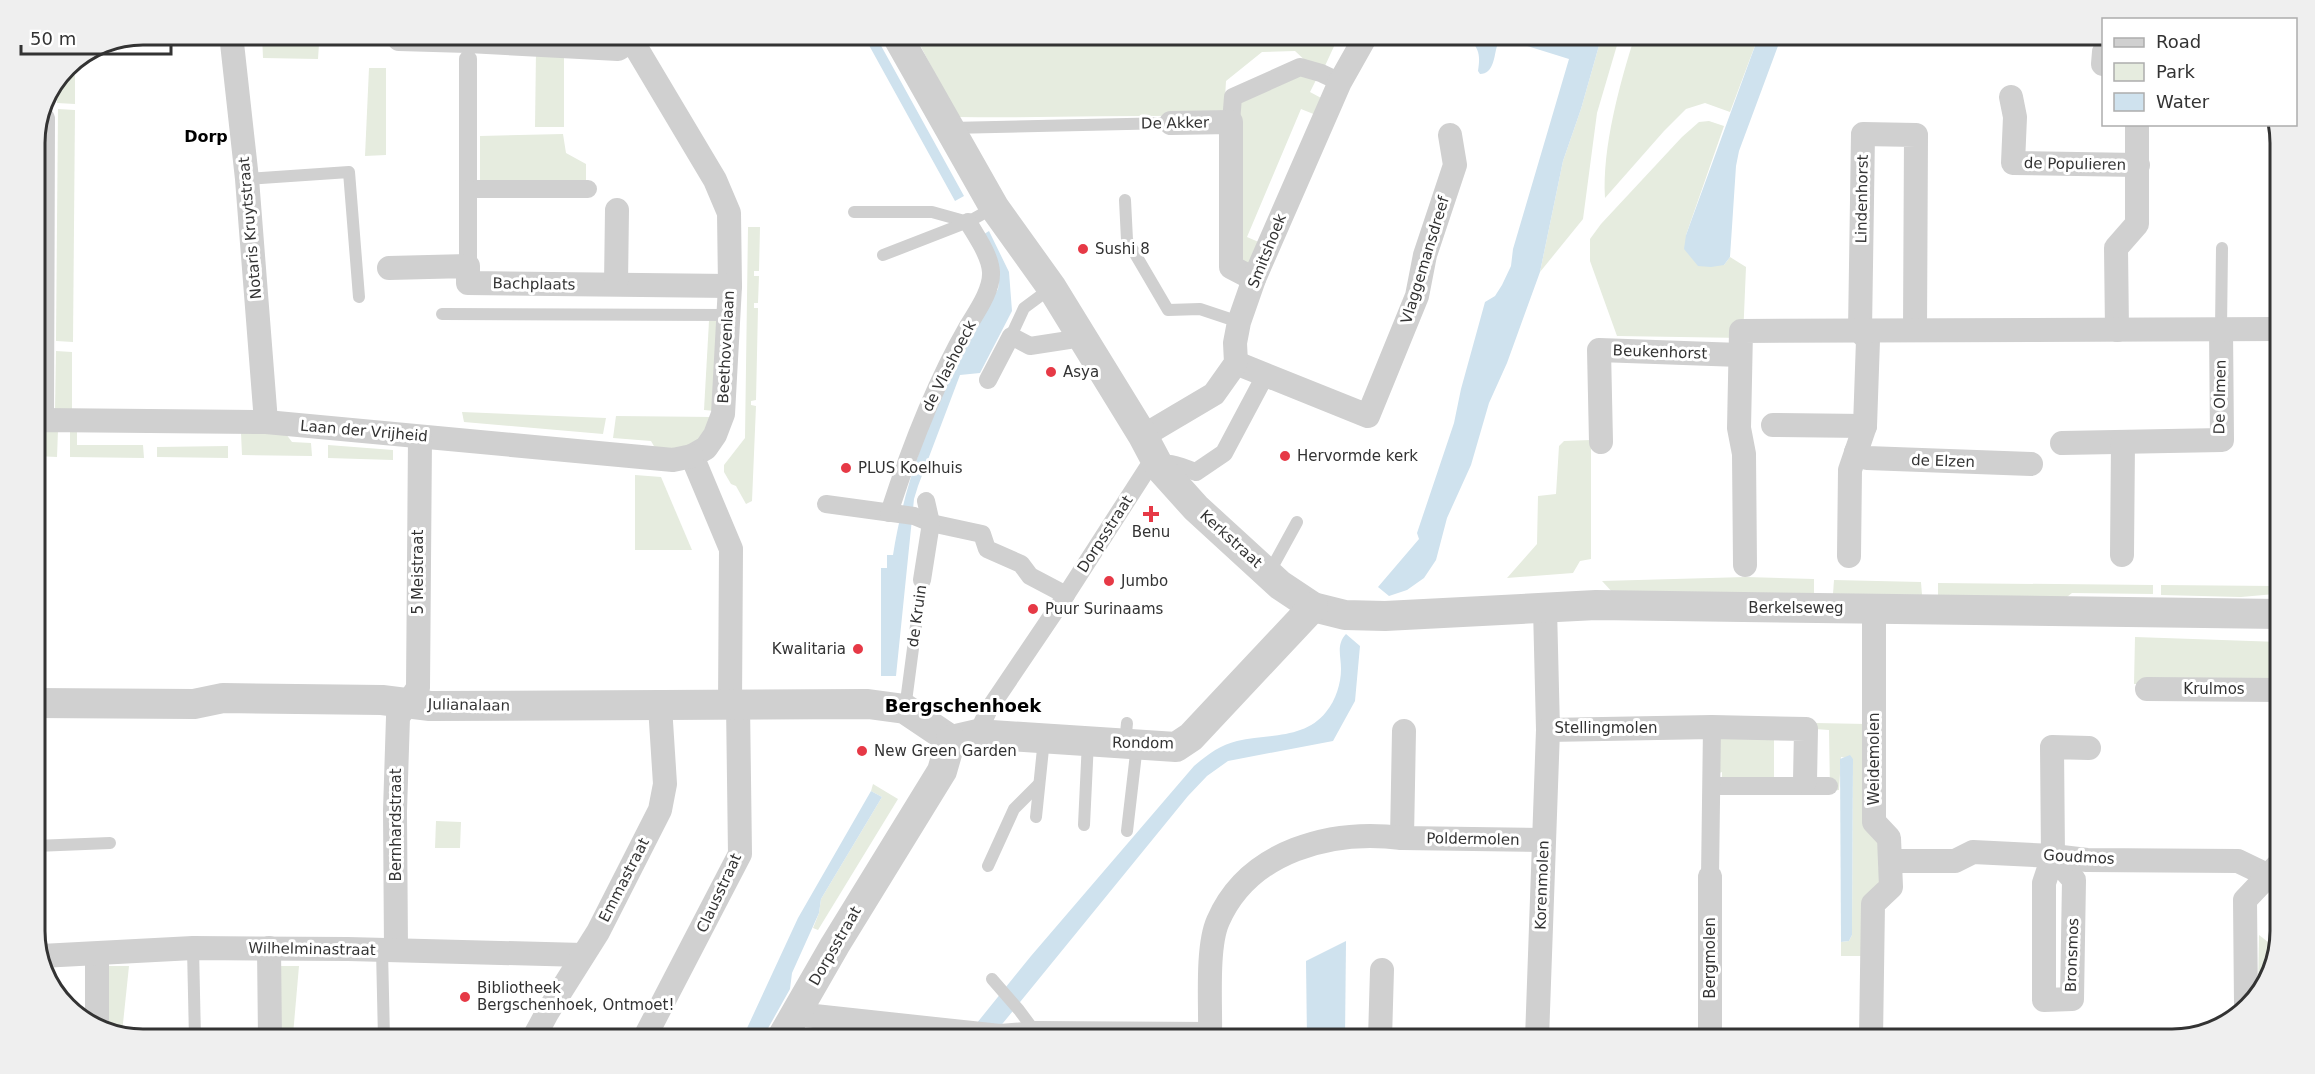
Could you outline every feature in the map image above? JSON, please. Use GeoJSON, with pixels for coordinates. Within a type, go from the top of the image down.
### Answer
{"type":"FeatureCollection","features":[{"type":"Feature","properties":{"kind":"street","name":"Notaris Kruytstraat"},"geometry":{"type":"LineString","coordinates":[[232,45],[247,179],[266,422]]}},
{"type":"Feature","properties":{"kind":"street"},"geometry":{"type":"LineString","coordinates":[[389,267],[468,266],[468,189],[457,45]]}},
{"type":"Feature","properties":{"kind":"street"},"geometry":{"type":"LineString","coordinates":[[489,45],[618,49],[622,45]]}},
{"type":"Feature","properties":{"kind":"street","name":"Beethovenlaan"},"geometry":{"type":"LineString","coordinates":[[634,45],[724,200],[730,225],[730,286],[723,414],[715,435],[706,448],[693,456]]}},
{"type":"Feature","properties":{"kind":"street"},"geometry":{"type":"LineString","coordinates":[[902,45],[994,207],[1052,288],[1143,436],[1157,463],[1170,463],[1196,472],[1224,453],[1266,374]]}},
{"type":"Feature","properties":{"kind":"street","name":"Smitshoek"},"geometry":{"type":"LineString","coordinates":[[1236,363],[1235,343],[1239,322],[1254,279],[1340,82],[1361,45]]}},
{"type":"Feature","properties":{"kind":"street"},"geometry":{"type":"LineString","coordinates":[[1231,122],[1233,97],[1300,67],[1321,72],[1340,82]]}},
{"type":"Feature","properties":{"kind":"street","name":"de Populieren"},"geometry":{"type":"LineString","coordinates":[[2011,97],[2015,117],[2013,163],[2138,165]]}},
{"type":"Feature","properties":{"kind":"street","name":"De Akker"},"geometry":{"type":"LineString","coordinates":[[1171,123],[1231,122],[1231,267],[1254,279]]}},
{"type":"Feature","properties":{"kind":"street","name":"de Populieren"},"geometry":{"type":"LineString","coordinates":[[2117,330],[2116,248],[2137,224],[2137,126]]}},
{"type":"Feature","properties":{"kind":"street","name":"Lindenhorst"},"geometry":{"type":"LineString","coordinates":[[1860,331],[1863,134],[1916,135],[1915,330]]}},
{"type":"Feature","properties":{"kind":"street","name":"Vlaggemansdreef"},"geometry":{"type":"LineString","coordinates":[[1236,363],[1368,417],[1418,296],[1425,255],[1455,165],[1450,135]]}},
{"type":"Feature","properties":{"kind":"street"},"geometry":{"type":"LineString","coordinates":[[468,189],[588,189]]}},
{"type":"Feature","properties":{"kind":"street"},"geometry":{"type":"LineString","coordinates":[[616,284],[617,210]]}},
{"type":"Feature","properties":{"kind":"street","name":"de Vlashoeck"},"geometry":{"type":"LineString","coordinates":[[900,514],[923,416],[941,375],[986,292],[992,273],[968,222]]}},
{"type":"Feature","properties":{"kind":"street","name":"Bachplaats"},"geometry":{"type":"LineString","coordinates":[[468,266],[468,283],[730,286]]}},
{"type":"Feature","properties":{"kind":"street","name":"De Olmen"},"geometry":{"type":"LineString","coordinates":[[2062,443],[2222,440],[2221,329]]}},
{"type":"Feature","properties":{"kind":"street"},"geometry":{"type":"LineString","coordinates":[[1745,565],[1744,454],[1739,428],[1741,331],[2270,329]]}},
{"type":"Feature","properties":{"kind":"street"},"geometry":{"type":"LineString","coordinates":[[1849,556],[1850,470],[1865,426],[1868,340],[1860,331]]}},
{"type":"Feature","properties":{"kind":"street"},"geometry":{"type":"LineString","coordinates":[[988,380],[1011,336],[1030,346],[1069,340],[1080,334]]}},
{"type":"Feature","properties":{"kind":"street","name":"Beukenhorst"},"geometry":{"type":"LineString","coordinates":[[1601,442],[1599,350],[1740,355]]}},
{"type":"Feature","properties":{"kind":"street"},"geometry":{"type":"LineString","coordinates":[[1143,436],[1214,394],[1236,363]]}},
{"type":"Feature","properties":{"kind":"street","name":"Laan der Vrijheid"},"geometry":{"type":"LineString","coordinates":[[45,421],[266,422],[673,460],[693,456]]}},
{"type":"Feature","properties":{"kind":"street"},"geometry":{"type":"LineString","coordinates":[[1773,424],[1865,426]]}},
{"type":"Feature","properties":{"kind":"street","name":"5 Meistraat"},"geometry":{"type":"LineString","coordinates":[[407,703],[418,688],[420,437]]}},
{"type":"Feature","properties":{"kind":"street"},"geometry":{"type":"LineString","coordinates":[[2122,555],[2123,442]]}},
{"type":"Feature","properties":{"kind":"street","name":"de Elzen"},"geometry":{"type":"LineString","coordinates":[[1856,452],[1867,458],[2031,464]]}},
{"type":"Feature","properties":{"kind":"street"},"geometry":{"type":"LineString","coordinates":[[693,456],[731,549],[734,704]]}},
{"type":"Feature","properties":{"kind":"street","name":"Kerkstraat"},"geometry":{"type":"LineString","coordinates":[[1157,463],[1196,508],[1280,585],[1312,607]]}},
{"type":"Feature","properties":{"kind":"street","name":"Dorpsstraat"},"geometry":{"type":"LineString","coordinates":[[787,1029],[835,945],[964,737],[988,709],[1066,595],[1147,469],[1157,463]]}},
{"type":"Feature","properties":{"kind":"street","name":"de Kruin"},"geometry":{"type":"LineString","coordinates":[[922,580],[931,523],[926,501]]}},
{"type":"Feature","properties":{"kind":"street"},"geometry":{"type":"LineString","coordinates":[[826,504],[900,514],[982,534],[987,549],[1021,564],[1030,576],[1066,595]]}},
{"type":"Feature","properties":{"kind":"street","name":"Berkelseweg"},"geometry":{"type":"LineString","coordinates":[[1312,607],[1345,615],[1385,616],[1596,605],[2270,614]]}},
{"type":"Feature","properties":{"kind":"street","name":"Rondom"},"geometry":{"type":"LineString","coordinates":[[964,737],[1088,741],[1130,737],[1176,747],[1191,737],[1312,607]]}},
{"type":"Feature","properties":{"kind":"street","name":"Stellingmolen"},"geometry":{"type":"LineString","coordinates":[[1545,608],[1548,730],[1712,727],[1806,729],[1805,781]]}},
{"type":"Feature","properties":{"kind":"street","name":"Weidemolen"},"geometry":{"type":"LineString","coordinates":[[1871,1029],[1873,904],[1891,887],[1889,838],[1874,822],[1874,609]]}},
{"type":"Feature","properties":{"kind":"street","name":"Krulmos"},"geometry":{"type":"LineString","coordinates":[[2147,689],[2270,690]]}},
{"type":"Feature","properties":{"kind":"street","name":"Julianalaan"},"geometry":{"type":"LineString","coordinates":[[45,703],[194,704],[223,698],[382,700],[430,706],[868,704],[905,709]]}},
{"type":"Feature","properties":{"kind":"street","name":"Bernhardstraat"},"geometry":{"type":"LineString","coordinates":[[389,950],[398,717],[407,703]]}},
{"type":"Feature","properties":{"kind":"street","name":"Clausstraat"},"geometry":{"type":"LineString","coordinates":[[649,1029],[740,854],[734,704]]}},
{"type":"Feature","properties":{"kind":"street","name":"Emmastraat"},"geometry":{"type":"LineString","coordinates":[[539,1029],[598,932],[660,810],[665,784],[660,706]]}},
{"type":"Feature","properties":{"kind":"street"},"geometry":{"type":"LineString","coordinates":[[905,709],[964,737]]}},
{"type":"Feature","properties":{"kind":"street"},"geometry":{"type":"LineString","coordinates":[[1710,877],[1712,727]]}},
{"type":"Feature","properties":{"kind":"street","name":"Korenmolen"},"geometry":{"type":"LineString","coordinates":[[1537,1029],[1548,730]]}},
{"type":"Feature","properties":{"kind":"street"},"geometry":{"type":"LineString","coordinates":[[1402,838],[1404,731]]}},
{"type":"Feature","properties":{"kind":"street","name":"Bronsmos"},"geometry":{"type":"LineString","coordinates":[[2053,856],[2074,880],[2072,999],[2044,1000],[2044,883],[2053,856],[2052,747],[2089,748]]}},
{"type":"Feature","properties":{"kind":"street"},"geometry":{"type":"LineString","coordinates":[[1713,786],[1829,786]]}},
{"type":"Feature","properties":{"kind":"street","name":"Poldermolen"},"geometry":{"type":"LineString","coordinates":[[1210,1029],[1211,958],[1218,922],[1235,893],[1261,867],[1283,854],[1318,840],[1382,836],[1544,840]]}},
{"type":"Feature","properties":{"kind":"street","name":"Goudmos"},"geometry":{"type":"LineString","coordinates":[[1890,861],[1955,861],[1973,852],[2087,860],[2238,861],[2270,868]]}},
{"type":"Feature","properties":{"kind":"street"},"geometry":{"type":"LineString","coordinates":[[2246,995],[2245,900],[2270,873]]}},
{"type":"Feature","properties":{"kind":"street","name":"Bergmolen"},"geometry":{"type":"LineString","coordinates":[[1710,877],[1710,1029]]}},
{"type":"Feature","properties":{"kind":"street","name":"Wilhelminastraat"},"geometry":{"type":"LineString","coordinates":[[48,956],[193,948],[583,955]]}},
{"type":"Feature","properties":{"kind":"street"},"geometry":{"type":"LineString","coordinates":[[269,948],[270,1029]]}},
{"type":"Feature","properties":{"kind":"street"},"geometry":{"type":"LineString","coordinates":[[97,954],[97,1018]]}},
{"type":"Feature","properties":{"kind":"street"},"geometry":{"type":"LineString","coordinates":[[1380,1029],[1382,970]]}},
{"type":"Feature","properties":{"kind":"street"},"geometry":{"type":"LineString","coordinates":[[796,1014],[927,1029]]}},
{"type":"Feature","properties":{"kind":"lane","name":"De Akker"},"geometry":{"type":"LineString","coordinates":[[949,128],[1171,123]]}},
{"type":"Feature","properties":{"kind":"lane"},"geometry":{"type":"LineString","coordinates":[[247,179],[349,172],[359,297]]}},
{"type":"Feature","properties":{"kind":"lane"},"geometry":{"type":"LineString","coordinates":[[1125,200],[1127,240],[1168,310],[1200,309],[1239,322]]}},
{"type":"Feature","properties":{"kind":"lane"},"geometry":{"type":"LineString","coordinates":[[883,255],[968,222],[994,207]]}},
{"type":"Feature","properties":{"kind":"lane"},"geometry":{"type":"LineString","coordinates":[[854,212],[932,212],[968,222]]}},
{"type":"Feature","properties":{"kind":"lane"},"geometry":{"type":"LineString","coordinates":[[2221,329],[2222,248]]}},
{"type":"Feature","properties":{"kind":"lane"},"geometry":{"type":"LineString","coordinates":[[1011,336],[1024,308],[1052,288]]}},
{"type":"Feature","properties":{"kind":"lane"},"geometry":{"type":"LineString","coordinates":[[442,314],[728,315]]}},
{"type":"Feature","properties":{"kind":"lane"},"geometry":{"type":"LineString","coordinates":[[1269,573],[1297,522]]}},
{"type":"Feature","properties":{"kind":"lane","name":"de Kruin"},"geometry":{"type":"LineString","coordinates":[[905,709],[922,580]]}},
{"type":"Feature","properties":{"kind":"lane"},"geometry":{"type":"LineString","coordinates":[[1127,831],[1130,737]]}},
{"type":"Feature","properties":{"kind":"lane"},"geometry":{"type":"LineString","coordinates":[[1036,817],[1044,739]]}},
{"type":"Feature","properties":{"kind":"lane"},"geometry":{"type":"LineString","coordinates":[[1084,825],[1088,741]]}},
{"type":"Feature","properties":{"kind":"lane"},"geometry":{"type":"LineString","coordinates":[[988,866],[1014,809],[1038,785]]}},
{"type":"Feature","properties":{"kind":"lane"},"geometry":{"type":"LineString","coordinates":[[45,846],[110,843]]}},
{"type":"Feature","properties":{"kind":"lane"},"geometry":{"type":"LineString","coordinates":[[193,948],[195,1029]]}},
{"type":"Feature","properties":{"kind":"lane"},"geometry":{"type":"LineString","coordinates":[[385,1029],[389,950]]}},
{"type":"Feature","properties":{"kind":"lane"},"geometry":{"type":"LineString","coordinates":[[992,980],[1032,1029]]}},
{"type":"Feature","properties":{"kind":"green space"},"geometry":{"type":"Polygon","coordinates":[[[262,45],[319,45],[318,59],[263,58],[262,45]]]}},
{"type":"Feature","properties":{"kind":"green space"},"geometry":{"type":"Polygon","coordinates":[[[920,45],[1335,45],[1324,68],[1309,64],[1295,51],[1262,52],[1226,81],[1224,116],[958,117],[920,45]]]}},
{"type":"Feature","properties":{"kind":"green space"},"geometry":{"type":"Polygon","coordinates":[[[1599,45],[1617,45],[1597,113],[1583,219],[1540,272],[1563,161],[1599,45]]]}},
{"type":"Feature","properties":{"kind":"green space"},"geometry":{"type":"Polygon","coordinates":[[[1632,45],[1755,45],[1730,112],[1705,103],[1686,109],[1605,198],[1606,158],[1618,94],[1632,45]]]}},
{"type":"Feature","properties":{"kind":"green space"},"geometry":{"type":"Polygon","coordinates":[[[536,51],[564,52],[564,127],[535,127],[536,51]]]}},
{"type":"Feature","properties":{"kind":"green space"},"geometry":{"type":"Polygon","coordinates":[[[369,68],[386,68],[386,155],[365,156],[369,68]]]}},
{"type":"Feature","properties":{"kind":"green space"},"geometry":{"type":"Polygon","coordinates":[[[1300,72],[1317,78],[1310,92],[1323,99],[1316,115],[1301,109],[1247,237],[1261,243],[1253,265],[1240,261],[1237,102],[1300,72]]]}},
{"type":"Feature","properties":{"kind":"green space"},"geometry":{"type":"Polygon","coordinates":[[[75,73],[75,104],[57,103],[58,96],[65,83],[75,73]]]}},
{"type":"Feature","properties":{"kind":"green space"},"geometry":{"type":"Polygon","coordinates":[[[58,109],[75,110],[73,342],[56,341],[58,109]]]}},
{"type":"Feature","properties":{"kind":"green space"},"geometry":{"type":"Polygon","coordinates":[[[1709,121],[1724,126],[1686,235],[1724,265],[1730,257],[1746,267],[1743,338],[1617,336],[1590,261],[1590,239],[1601,224],[1682,137],[1699,122],[1709,121]]]}},
{"type":"Feature","properties":{"kind":"green space"},"geometry":{"type":"Polygon","coordinates":[[[563,134],[566,153],[586,164],[586,185],[480,187],[480,136],[563,134]]]}},
{"type":"Feature","properties":{"kind":"green space"},"geometry":{"type":"Polygon","coordinates":[[[748,227],[760,227],[759,271],[754,271],[754,276],[759,276],[758,303],[754,303],[754,308],[758,308],[756,400],[751,401],[751,405],[756,406],[752,501],[746,504],[736,486],[731,484],[724,472],[724,465],[745,438],[748,227]]]}},
{"type":"Feature","properties":{"kind":"green space"},"geometry":{"type":"Polygon","coordinates":[[[709,321],[720,321],[715,411],[704,410],[709,321]]]}},
{"type":"Feature","properties":{"kind":"green space"},"geometry":{"type":"Polygon","coordinates":[[[56,351],[72,352],[72,411],[55,411],[56,351]]]}},
{"type":"Feature","properties":{"kind":"green space"},"geometry":{"type":"Polygon","coordinates":[[[462,412],[606,418],[603,434],[464,422],[462,412]]]}},
{"type":"Feature","properties":{"kind":"green space"},"geometry":{"type":"Polygon","coordinates":[[[616,416],[714,417],[703,441],[658,453],[651,441],[613,438],[616,416]]]}},
{"type":"Feature","properties":{"kind":"green space"},"geometry":{"type":"Polygon","coordinates":[[[58,430],[57,457],[45,456],[45,431],[58,430]]]}},
{"type":"Feature","properties":{"kind":"green space"},"geometry":{"type":"Polygon","coordinates":[[[77,430],[77,445],[143,445],[144,458],[70,457],[70,431],[77,430]]]}},
{"type":"Feature","properties":{"kind":"green space"},"geometry":{"type":"Polygon","coordinates":[[[241,433],[286,434],[292,442],[311,443],[312,456],[242,455],[241,433]]]}},
{"type":"Feature","properties":{"kind":"green space"},"geometry":{"type":"Polygon","coordinates":[[[1591,440],[1591,559],[1580,561],[1573,573],[1507,578],[1537,544],[1538,496],[1556,494],[1559,446],[1564,441],[1591,440]]]}},
{"type":"Feature","properties":{"kind":"green space"},"geometry":{"type":"Polygon","coordinates":[[[328,445],[393,450],[393,460],[328,458],[328,445]]]}},
{"type":"Feature","properties":{"kind":"green space"},"geometry":{"type":"Polygon","coordinates":[[[228,446],[228,458],[157,457],[157,447],[228,446]]]}},
{"type":"Feature","properties":{"kind":"green space"},"geometry":{"type":"Polygon","coordinates":[[[635,475],[661,477],[692,550],[635,550],[635,475]]]}},
{"type":"Feature","properties":{"kind":"green space"},"geometry":{"type":"Polygon","coordinates":[[[1746,577],[1814,579],[1814,594],[1614,594],[1602,581],[1746,577]]]}},
{"type":"Feature","properties":{"kind":"green space"},"geometry":{"type":"Polygon","coordinates":[[[1834,580],[1921,582],[1922,595],[1833,594],[1834,580]]]}},
{"type":"Feature","properties":{"kind":"green space"},"geometry":{"type":"Polygon","coordinates":[[[1938,583],[2153,585],[2153,594],[2072,593],[2063,600],[1938,597],[1938,583]]]}},
{"type":"Feature","properties":{"kind":"green space"},"geometry":{"type":"Polygon","coordinates":[[[2161,585],[2270,586],[2270,594],[2241,597],[2161,595],[2161,585]]]}},
{"type":"Feature","properties":{"kind":"green space"},"geometry":{"type":"Polygon","coordinates":[[[2135,637],[2270,642],[2270,684],[2134,684],[2135,637]]]}},
{"type":"Feature","properties":{"kind":"green space"},"geometry":{"type":"Polygon","coordinates":[[[1815,723],[1867,724],[1879,840],[1879,885],[1861,956],[1841,956],[1841,942],[1849,941],[1852,935],[1853,759],[1841,757],[1839,790],[1830,791],[1829,730],[1815,729],[1815,723]]]}},
{"type":"Feature","properties":{"kind":"green space"},"geometry":{"type":"Polygon","coordinates":[[[1774,737],[1774,782],[1722,781],[1722,772],[1717,774],[1717,738],[1774,737]]]}},
{"type":"Feature","properties":{"kind":"green space"},"geometry":{"type":"Polygon","coordinates":[[[873,784],[898,799],[818,930],[813,928],[821,899],[882,797],[871,791],[873,784]]]}},
{"type":"Feature","properties":{"kind":"green space"},"geometry":{"type":"Polygon","coordinates":[[[436,821],[461,822],[460,848],[435,848],[436,821]]]}},
{"type":"Feature","properties":{"kind":"green space"},"geometry":{"type":"Polygon","coordinates":[[[2259,935],[2269,943],[2263,968],[2258,978],[2259,935]]]}},
{"type":"Feature","properties":{"kind":"green space"},"geometry":{"type":"Polygon","coordinates":[[[109,966],[129,966],[123,1027],[107,1022],[109,966]]]}},
{"type":"Feature","properties":{"kind":"green space"},"geometry":{"type":"Polygon","coordinates":[[[279,966],[299,966],[294,1029],[278,1029],[279,966]]]}},
{"type":"Feature","properties":{"kind":"water"},"geometry":{"type":"Polygon","coordinates":[[[869,45],[881,45],[964,196],[955,201],[869,45]]]}},
{"type":"Feature","properties":{"kind":"water"},"geometry":{"type":"Polygon","coordinates":[[[902,45],[926,45],[918,47],[902,45]]]}},
{"type":"Feature","properties":{"kind":"water"},"geometry":{"type":"Polygon","coordinates":[[[1474,45],[1524,45],[1497,46],[1491,68],[1480,74],[1478,71],[1479,54],[1474,45]]]}},
{"type":"Feature","properties":{"kind":"water"},"geometry":{"type":"Polygon","coordinates":[[[1524,45],[1599,45],[1563,161],[1540,272],[1507,363],[1489,403],[1471,465],[1447,518],[1436,560],[1424,578],[1407,590],[1389,596],[1378,587],[1419,539],[1417,533],[1454,423],[1485,302],[1495,296],[1511,266],[1513,249],[1569,59],[1524,45]]]}},
{"type":"Feature","properties":{"kind":"water"},"geometry":{"type":"Polygon","coordinates":[[[1755,45],[1778,45],[1739,151],[1730,257],[1724,265],[1698,266],[1684,249],[1686,235],[1755,45]]]}},
{"type":"Feature","properties":{"kind":"water"},"geometry":{"type":"Polygon","coordinates":[[[989,231],[1009,272],[1012,311],[980,373],[960,375],[918,486],[914,499],[896,676],[881,676],[881,568],[887,568],[887,555],[893,555],[909,485],[933,417],[963,352],[998,289],[999,283],[981,236],[989,231]]]}},
{"type":"Feature","properties":{"kind":"water"},"geometry":{"type":"Polygon","coordinates":[[[1346,634],[1360,646],[1355,701],[1333,741],[1228,761],[1207,776],[1188,796],[998,1029],[972,1029],[1031,956],[1194,766],[1225,745],[1297,731],[1308,727],[1326,712],[1339,686],[1340,646],[1346,634]]]}},
{"type":"Feature","properties":{"kind":"water"},"geometry":{"type":"Polygon","coordinates":[[[1850,755],[1853,759],[1852,935],[1849,941],[1841,942],[1840,759],[1850,755]]]}},
{"type":"Feature","properties":{"kind":"water"},"geometry":{"type":"Polygon","coordinates":[[[871,791],[882,797],[821,899],[819,913],[792,973],[790,989],[768,1029],[747,1029],[798,918],[871,791]]]}},
{"type":"Feature","properties":{"kind":"water"},"geometry":{"type":"Polygon","coordinates":[[[1346,941],[1345,1029],[1307,1029],[1306,961],[1346,941]]]}},
{"type":"Feature","properties":{"kind":"place","name":"Sushi 8"},"geometry":{"type":"Point","coordinates":[1083,249]}},
{"type":"Feature","properties":{"kind":"place","name":"Asya"},"geometry":{"type":"Point","coordinates":[1051,372]}},
{"type":"Feature","properties":{"kind":"place","name":"Hervormde kerk"},"geometry":{"type":"Point","coordinates":[1285,456]}},
{"type":"Feature","properties":{"kind":"place","name":"PLUS Koelhuis"},"geometry":{"type":"Point","coordinates":[846,468]}},
{"type":"Feature","properties":{"kind":"place","name":"Benu"},"geometry":{"type":"Point","coordinates":[1151,514]}},
{"type":"Feature","properties":{"kind":"place","name":"Jumbo"},"geometry":{"type":"Point","coordinates":[1109,581]}},
{"type":"Feature","properties":{"kind":"place","name":"Puur Surinaams"},"geometry":{"type":"Point","coordinates":[1033,609]}},
{"type":"Feature","properties":{"kind":"place","name":"Kwalitaria"},"geometry":{"type":"Point","coordinates":[858,649]}},
{"type":"Feature","properties":{"kind":"place","name":"New Green Garden"},"geometry":{"type":"Point","coordinates":[862,751]}},
{"type":"Feature","properties":{"kind":"place","name":"Bibliotheek Bergschenhoek, Ontmoet!"},"geometry":{"type":"Point","coordinates":[465,997]}},
{"type":"Feature","properties":{"kind":"district","name":"Dorp"},"geometry":{"type":"Point","coordinates":[206,136]}},
{"type":"Feature","properties":{"kind":"district","name":"Bergschenhoek"},"geometry":{"type":"Point","coordinates":[963,706]}}]}
